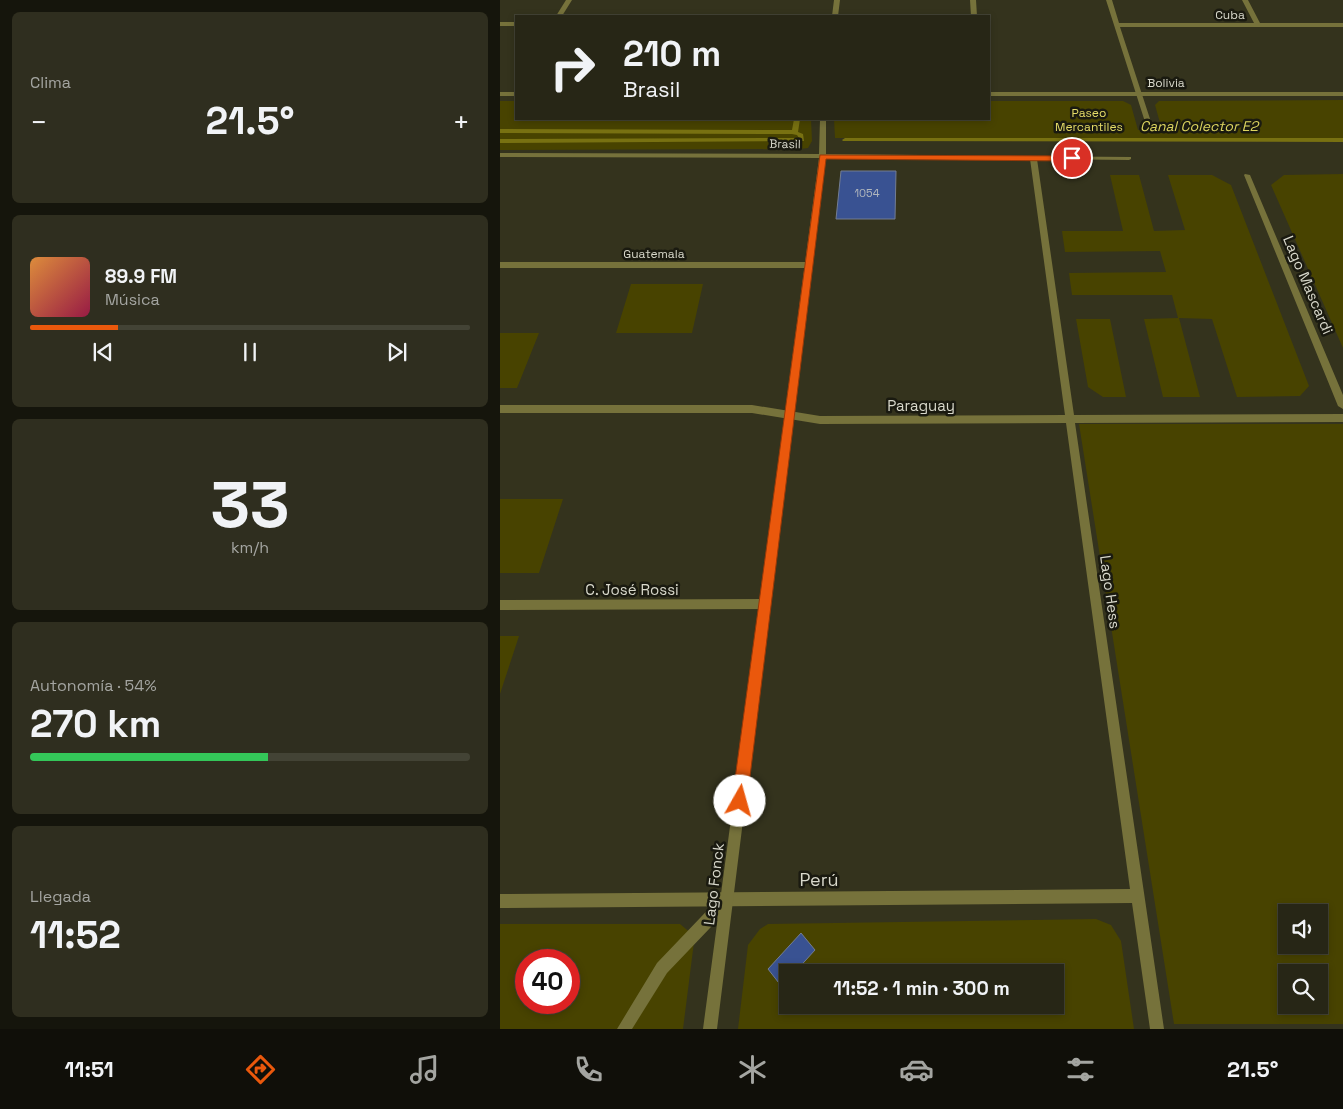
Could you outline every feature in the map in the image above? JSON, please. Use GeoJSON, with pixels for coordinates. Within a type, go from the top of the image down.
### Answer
{"type":"FeatureCollection","features":[{"type":"Feature","properties":{"kind":"street"},"geometry":{"type":"LineString","coordinates":[[561,15],[569,0]]}},
{"type":"Feature","properties":{"kind":"street"},"geometry":{"type":"LineString","coordinates":[[835,15],[837,0]]}},
{"type":"Feature","properties":{"kind":"street"},"geometry":{"type":"LineString","coordinates":[[973,0],[974,15]]}},
{"type":"Feature","properties":{"kind":"street"},"geometry":{"type":"LineString","coordinates":[[1109,0],[1149,125]]}},
{"type":"Feature","properties":{"kind":"street"},"geometry":{"type":"LineString","coordinates":[[1245,0],[1258,25]]}},
{"type":"Feature","properties":{"kind":"street"},"geometry":{"type":"LineString","coordinates":[[500,24],[515,24]]}},
{"type":"Feature","properties":{"kind":"street","name":"Cuba"},"geometry":{"type":"LineString","coordinates":[[1117,25],[1343,24]]}},
{"type":"Feature","properties":{"kind":"street"},"geometry":{"type":"LineString","coordinates":[[500,94],[515,93]]}},
{"type":"Feature","properties":{"kind":"street","name":"Bolivia"},"geometry":{"type":"LineString","coordinates":[[990,94],[1343,94]]}},
{"type":"Feature","properties":{"kind":"street","name":"Lago Fonck"},"geometry":{"type":"LineString","coordinates":[[710,1029],[823,156],[822,120]]}},
{"type":"Feature","properties":{"kind":"street","name":"Brasil"},"geometry":{"type":"LineString","coordinates":[[500,155],[1129,158]]}},
{"type":"Feature","properties":{"kind":"street","name":"Lago Hess"},"geometry":{"type":"LineString","coordinates":[[1033,158],[1157,1029]]}},
{"type":"Feature","properties":{"kind":"street","name":"Lago Mascardi"},"geometry":{"type":"LineString","coordinates":[[1247,175],[1343,406]]}},
{"type":"Feature","properties":{"kind":"street","name":"Guatemala"},"geometry":{"type":"LineString","coordinates":[[500,265],[809,265]]}},
{"type":"Feature","properties":{"kind":"street","name":"Paraguay"},"geometry":{"type":"LineString","coordinates":[[500,408],[752,409],[820,420],[1343,418]]}},
{"type":"Feature","properties":{"kind":"street","name":"C. José Rossi"},"geometry":{"type":"LineString","coordinates":[[500,605],[765,604]]}},
{"type":"Feature","properties":{"kind":"street","name":"Perú"},"geometry":{"type":"LineString","coordinates":[[500,902],[1138,896]]}},
{"type":"Feature","properties":{"kind":"street"},"geometry":{"type":"LineString","coordinates":[[624,1029],[662,968],[727,900]]}},
{"type":"Feature","properties":{"kind":"green space","name":"Paseo Mercantiles"},"geometry":{"type":"Polygon","coordinates":[[[1343,100],[1343,138],[835,138],[834,120],[990,120],[990,101],[1123,101],[1131,105],[1138,130],[1162,130],[1155,105],[1159,101],[1343,100]]]}},
{"type":"Feature","properties":{"kind":"green space"},"geometry":{"type":"Polygon","coordinates":[[[500,101],[515,101],[515,120],[811,120],[812,141],[808,148],[800,149],[500,150],[500,101]]]}},
{"type":"Feature","properties":{"kind":"green space"},"geometry":{"type":"Polygon","coordinates":[[[1343,174],[1343,348],[1271,185],[1284,175],[1343,174]]]}},
{"type":"Feature","properties":{"kind":"green space"},"geometry":{"type":"Polygon","coordinates":[[[1110,175],[1139,175],[1154,231],[1185,230],[1168,175],[1212,175],[1231,185],[1309,386],[1300,396],[1237,397],[1212,319],[1179,318],[1200,397],[1163,397],[1144,319],[1178,318],[1172,295],[1072,295],[1069,273],[1166,272],[1160,251],[1065,252],[1062,231],[1123,231],[1110,175]]]}},
{"type":"Feature","properties":{"kind":"green space"},"geometry":{"type":"Polygon","coordinates":[[[631,284],[703,284],[692,333],[616,333],[631,284]]]}},
{"type":"Feature","properties":{"kind":"green space"},"geometry":{"type":"Polygon","coordinates":[[[1076,319],[1110,319],[1126,397],[1103,397],[1088,387],[1076,319]]]}},
{"type":"Feature","properties":{"kind":"green space"},"geometry":{"type":"Polygon","coordinates":[[[500,333],[539,333],[517,388],[500,388],[500,333]]]}},
{"type":"Feature","properties":{"kind":"green space"},"geometry":{"type":"Polygon","coordinates":[[[1079,424],[1343,424],[1343,1024],[1174,1024],[1079,424]]]}},
{"type":"Feature","properties":{"kind":"green space"},"geometry":{"type":"Polygon","coordinates":[[[500,499],[563,499],[539,573],[500,573],[500,499]]]}},
{"type":"Feature","properties":{"kind":"green space"},"geometry":{"type":"Polygon","coordinates":[[[500,636],[519,636],[500,694],[500,636]]]}},
{"type":"Feature","properties":{"kind":"green space"},"geometry":{"type":"Polygon","coordinates":[[[1096,919],[1111,925],[1121,941],[1134,1029],[738,1029],[748,945],[760,929],[768,924],[1096,919]]]}},
{"type":"Feature","properties":{"kind":"green space"},"geometry":{"type":"Polygon","coordinates":[[[500,924],[680,924],[692,934],[694,942],[683,1029],[500,1029],[500,924]]]}},
{"type":"Feature","properties":{"kind":"building"},"geometry":{"type":"Polygon","coordinates":[[[841,171],[896,171],[895,219],[836,219],[841,171]]]}},
{"type":"Feature","properties":{"kind":"building"},"geometry":{"type":"Polygon","coordinates":[[[801,933],[815,950],[802,964],[779,964],[779,983],[768,969],[801,933]]]}},
{"type":"Feature","properties":{"kind":"waterway"},"geometry":{"type":"LineString","coordinates":[[795,133],[797,120]]}},
{"type":"Feature","properties":{"kind":"waterway"},"geometry":{"type":"LineString","coordinates":[[500,131],[795,133]]}},
{"type":"Feature","properties":{"kind":"waterway","name":"Canal Colector E2"},"geometry":{"type":"LineString","coordinates":[[500,141],[802,140],[800,134],[795,133]]}},
{"type":"Feature","properties":{"kind":"waterway","name":"Canal Colector E2"},"geometry":{"type":"LineString","coordinates":[[845,140],[1343,140]]}},
{"type":"Feature","properties":{"kind":"route"},"geometry":{"type":"LineString","coordinates":[[740,801],[823,156],[842,158],[1072,158]]}}]}
